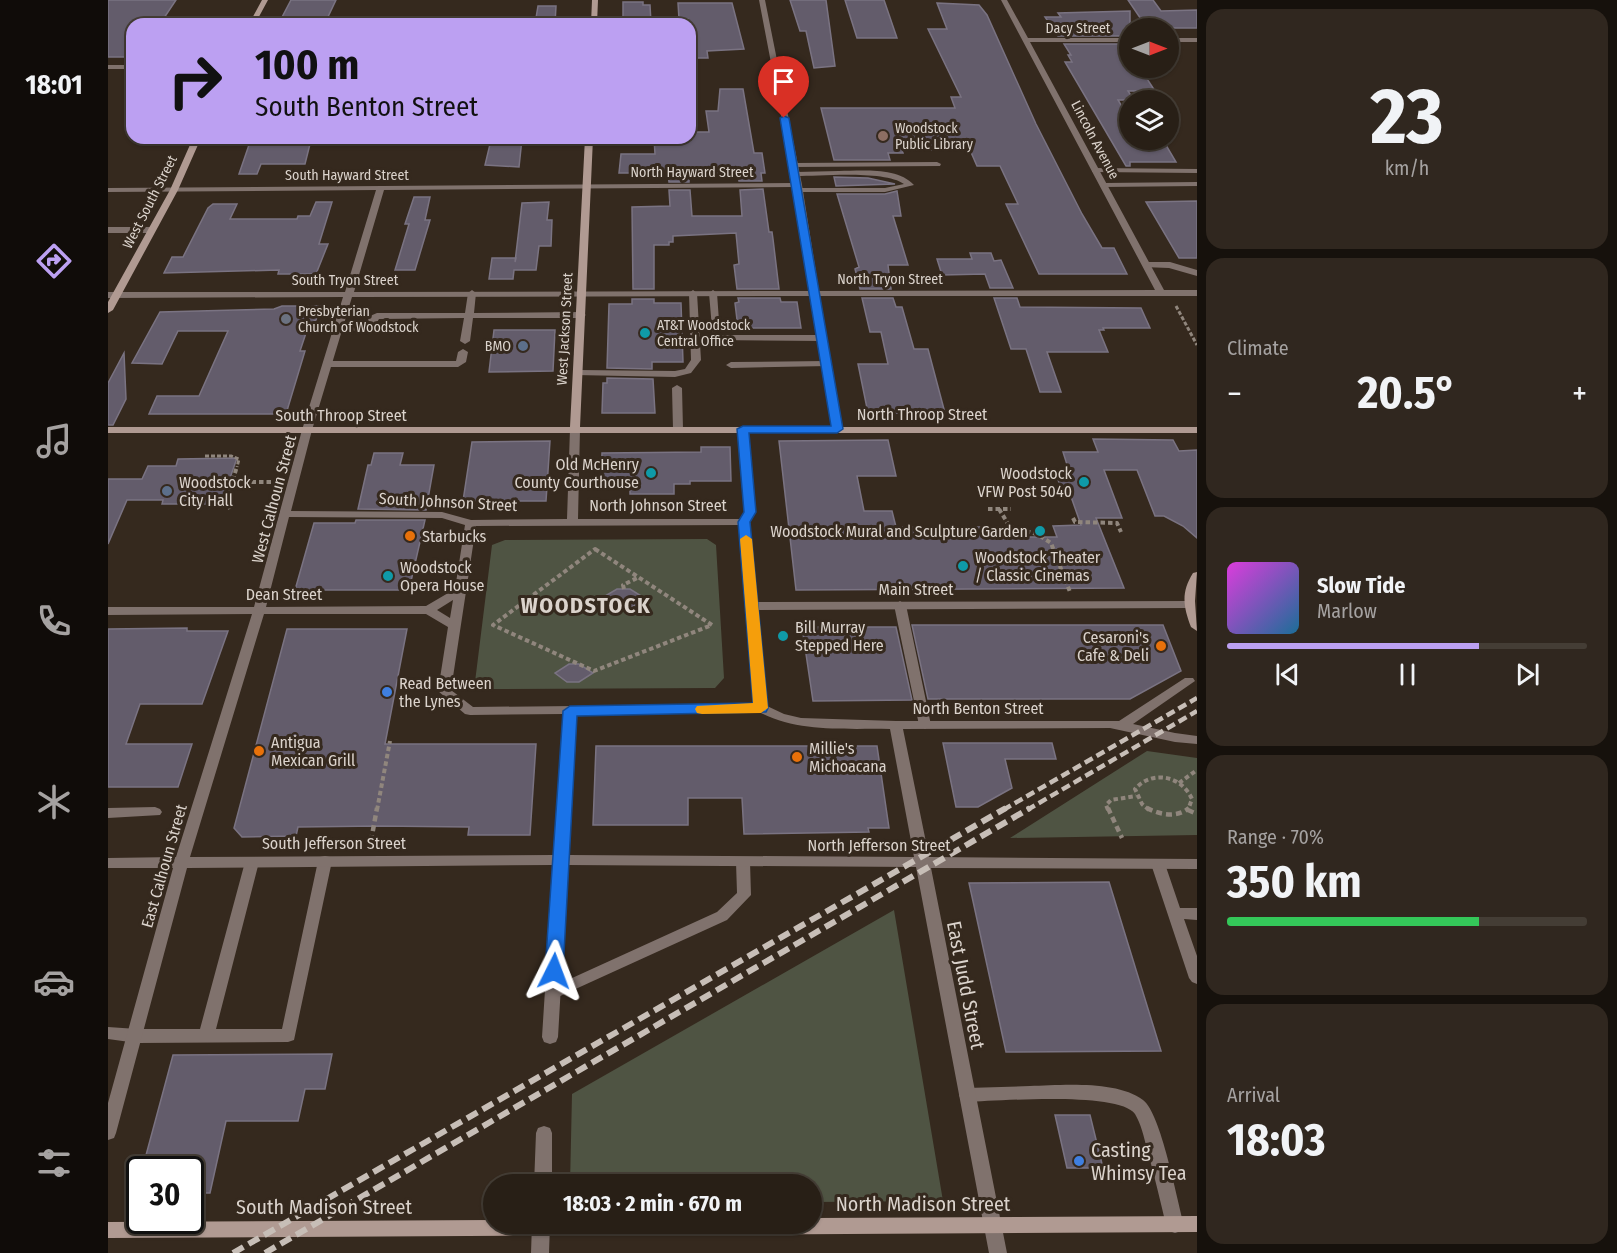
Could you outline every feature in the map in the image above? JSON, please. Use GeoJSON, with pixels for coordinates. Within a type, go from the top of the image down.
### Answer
{"type":"FeatureCollection","features":[{"type":"Feature","properties":{"kind":"street"},"geometry":{"type":"LineString","coordinates":[[255,18],[265,0]]}},
{"type":"Feature","properties":{"kind":"street"},"geometry":{"type":"LineString","coordinates":[[594,18],[595,0]]}},
{"type":"Feature","properties":{"kind":"street"},"geometry":{"type":"LineString","coordinates":[[762,0],[796,174],[837,429]]}},
{"type":"Feature","properties":{"kind":"street","name":"Lincoln Avenue"},"geometry":{"type":"LineString","coordinates":[[1004,0],[1146,265],[1165,293]]}},
{"type":"Feature","properties":{"kind":"street","name":"Dacy Street"},"geometry":{"type":"LineString","coordinates":[[1026,40],[1119,40]]}},
{"type":"Feature","properties":{"kind":"street"},"geometry":{"type":"LineString","coordinates":[[1179,40],[1197,40]]}},
{"type":"Feature","properties":{"kind":"street"},"geometry":{"type":"LineString","coordinates":[[108,67],[126,67]]}},
{"type":"Feature","properties":{"kind":"street","name":"West South Street"},"geometry":{"type":"LineString","coordinates":[[108,310],[112,295],[152,231],[174,190],[194,144]]}},
{"type":"Feature","properties":{"kind":"street","name":"West Jackson Street"},"geometry":{"type":"LineString","coordinates":[[572,522],[589,144]]}},
{"type":"Feature","properties":{"kind":"street"},"geometry":{"type":"LineString","coordinates":[[794,165],[937,164]]}},
{"type":"Feature","properties":{"kind":"street"},"geometry":{"type":"LineString","coordinates":[[1095,170],[1197,171]]}},
{"type":"Feature","properties":{"kind":"street","name":"North Hayward Street"},"geometry":{"type":"LineString","coordinates":[[587,186],[885,190],[910,185],[902,177],[880,174],[796,174]]}},
{"type":"Feature","properties":{"kind":"street"},"geometry":{"type":"LineString","coordinates":[[1104,185],[1197,184]]}},
{"type":"Feature","properties":{"kind":"street","name":"South Hayward Street"},"geometry":{"type":"LineString","coordinates":[[108,190],[587,186]]}},
{"type":"Feature","properties":{"kind":"street","name":"West Calhoun Street"},"geometry":{"type":"LineString","coordinates":[[259,611],[307,430],[381,189]]}},
{"type":"Feature","properties":{"kind":"street"},"geometry":{"type":"LineString","coordinates":[[108,230],[152,231]]}},
{"type":"Feature","properties":{"kind":"street"},"geometry":{"type":"LineString","coordinates":[[1146,265],[1170,265],[1197,273]]}},
{"type":"Feature","properties":{"kind":"street"},"geometry":{"type":"LineString","coordinates":[[578,373],[675,374],[688,371],[696,360],[693,293]]}},
{"type":"Feature","properties":{"kind":"street"},"geometry":{"type":"LineString","coordinates":[[713,293],[716,338],[822,338]]}},
{"type":"Feature","properties":{"kind":"street","name":"North Tryon Street"},"geometry":{"type":"LineString","coordinates":[[582,294],[1197,293]]}},
{"type":"Feature","properties":{"kind":"street"},"geometry":{"type":"LineString","coordinates":[[465,341],[472,294]]}},
{"type":"Feature","properties":{"kind":"street","name":"South Tryon Street"},"geometry":{"type":"LineString","coordinates":[[112,295],[582,294]]}},
{"type":"Feature","properties":{"kind":"street"},"geometry":{"type":"LineString","coordinates":[[339,328],[370,327],[373,318],[377,316],[581,315]]}},
{"type":"Feature","properties":{"kind":"street"},"geometry":{"type":"LineString","coordinates":[[328,364],[458,364],[462,362],[463,352]]}},
{"type":"Feature","properties":{"kind":"street"},"geometry":{"type":"LineString","coordinates":[[731,365],[826,364]]}},
{"type":"Feature","properties":{"kind":"street"},"geometry":{"type":"LineString","coordinates":[[677,388],[678,429]]}},
{"type":"Feature","properties":{"kind":"street","name":"North Throop Street"},"geometry":{"type":"LineString","coordinates":[[575,429],[1197,430]]}},
{"type":"Feature","properties":{"kind":"street","name":"South Throop Street"},"geometry":{"type":"LineString","coordinates":[[108,430],[575,429]]}},
{"type":"Feature","properties":{"kind":"street"},"geometry":{"type":"LineString","coordinates":[[471,523],[444,691],[470,711],[761,708],[744,522],[750,512],[743,429]]}},
{"type":"Feature","properties":{"kind":"street","name":"South Johnson Street"},"geometry":{"type":"LineString","coordinates":[[286,514],[442,515],[471,523],[572,522]]}},
{"type":"Feature","properties":{"kind":"street","name":"North Johnson Street"},"geometry":{"type":"LineString","coordinates":[[572,522],[744,522]]}},
{"type":"Feature","properties":{"kind":"street"},"geometry":{"type":"LineString","coordinates":[[1197,575],[1189,586],[1188,604],[1197,627]]}},
{"type":"Feature","properties":{"kind":"street"},"geometry":{"type":"LineString","coordinates":[[455,626],[428,610],[460,591]]}},
{"type":"Feature","properties":{"kind":"street","name":"Main Street"},"geometry":{"type":"LineString","coordinates":[[753,606],[1188,604]]}},
{"type":"Feature","properties":{"kind":"street"},"geometry":{"type":"LineString","coordinates":[[900,605],[925,725]]}},
{"type":"Feature","properties":{"kind":"street","name":"Dean Street"},"geometry":{"type":"LineString","coordinates":[[108,611],[428,610]]}},
{"type":"Feature","properties":{"kind":"street","name":"East Calhoun Street"},"geometry":{"type":"LineString","coordinates":[[108,1133],[181,864],[259,611]]}},
{"type":"Feature","properties":{"kind":"street"},"geometry":{"type":"LineString","coordinates":[[1121,726],[1190,681]]}},
{"type":"Feature","properties":{"kind":"street","name":"North Benton Street"},"geometry":{"type":"LineString","coordinates":[[761,708],[781,718],[801,722],[896,725],[1121,726],[1197,740]]}},
{"type":"Feature","properties":{"kind":"street"},"geometry":{"type":"LineString","coordinates":[[550,1037],[570,711]]}},
{"type":"Feature","properties":{"kind":"street","name":"East Judd Street"},"geometry":{"type":"LineString","coordinates":[[896,725],[921,864],[998,1253]]}},
{"type":"Feature","properties":{"kind":"street"},"geometry":{"type":"LineString","coordinates":[[109,815],[155,812]]}},
{"type":"Feature","properties":{"kind":"street","name":"South Jefferson Street"},"geometry":{"type":"LineString","coordinates":[[108,863],[561,860]]}},
{"type":"Feature","properties":{"kind":"street","name":"North Jefferson Street"},"geometry":{"type":"LineString","coordinates":[[561,860],[1197,864]]}},
{"type":"Feature","properties":{"kind":"street"},"geometry":{"type":"LineString","coordinates":[[108,1033],[136,1036],[288,1035],[325,861]]}},
{"type":"Feature","properties":{"kind":"street"},"geometry":{"type":"LineString","coordinates":[[206,1036],[252,862]]}},
{"type":"Feature","properties":{"kind":"street"},"geometry":{"type":"LineString","coordinates":[[553,993],[722,916],[744,895],[743,862]]}},
{"type":"Feature","properties":{"kind":"street"},"geometry":{"type":"LineString","coordinates":[[1158,864],[1197,978]]}},
{"type":"Feature","properties":{"kind":"street"},"geometry":{"type":"LineString","coordinates":[[1175,913],[1197,914]]}},
{"type":"Feature","properties":{"kind":"street"},"geometry":{"type":"LineString","coordinates":[[967,1095],[1116,1094],[1138,1105],[1146,1121],[1175,1225]]}},
{"type":"Feature","properties":{"kind":"street"},"geometry":{"type":"LineString","coordinates":[[543,1174],[544,1133]]}},
{"type":"Feature","properties":{"kind":"street","name":"North Madison Street"},"geometry":{"type":"LineString","coordinates":[[822,1227],[1197,1224]]}},
{"type":"Feature","properties":{"kind":"street","name":"South Madison Street"},"geometry":{"type":"LineString","coordinates":[[108,1230],[483,1227]]}},
{"type":"Feature","properties":{"kind":"street"},"geometry":{"type":"LineString","coordinates":[[540,1253],[541,1234]]}},
{"type":"Feature","properties":{"kind":"path"},"geometry":{"type":"LineString","coordinates":[[1165,293],[1197,345]]}},
{"type":"Feature","properties":{"kind":"path"},"geometry":{"type":"LineString","coordinates":[[307,330],[321,322]]}},
{"type":"Feature","properties":{"kind":"path"},"geometry":{"type":"LineString","coordinates":[[205,456],[237,457],[239,459],[227,501],[230,509]]}},
{"type":"Feature","properties":{"kind":"path"},"geometry":{"type":"LineString","coordinates":[[231,482],[272,482]]}},
{"type":"Feature","properties":{"kind":"path"},"geometry":{"type":"LineString","coordinates":[[988,509],[1011,509]]}},
{"type":"Feature","properties":{"kind":"path"},"geometry":{"type":"LineString","coordinates":[[999,509],[1004,524],[1012,530],[1037,534],[1052,543],[1070,593]]}},
{"type":"Feature","properties":{"kind":"path"},"geometry":{"type":"LineString","coordinates":[[1073,518],[1075,522],[1117,523],[1121,532]]}},
{"type":"Feature","properties":{"kind":"path"},"geometry":{"type":"LineString","coordinates":[[595,549],[639,577],[712,625],[594,671],[493,625],[595,549]]}},
{"type":"Feature","properties":{"kind":"path"},"geometry":{"type":"LineString","coordinates":[[624,589],[623,585],[639,577]]}},
{"type":"Feature","properties":{"kind":"path"},"geometry":{"type":"LineString","coordinates":[[371,841],[390,741]]}},
{"type":"Feature","properties":{"kind":"path"},"geometry":{"type":"LineString","coordinates":[[1179,783],[1197,770]]}},
{"type":"Feature","properties":{"kind":"path"},"geometry":{"type":"LineString","coordinates":[[1152,777],[1170,778],[1190,793],[1191,805],[1188,810],[1173,816],[1146,808],[1136,796],[1138,784],[1152,777]]}},
{"type":"Feature","properties":{"kind":"path"},"geometry":{"type":"LineString","coordinates":[[1122,838],[1106,805],[1111,800],[1136,796]]}},
{"type":"Feature","properties":{"kind":"path"},"geometry":{"type":"LineString","coordinates":[[1188,810],[1197,814]]}},
{"type":"Feature","properties":{"kind":"green space"},"geometry":{"type":"Polygon","coordinates":[[[707,539],[716,545],[724,678],[715,688],[486,689],[475,682],[492,545],[505,540],[707,539]]]}},
{"type":"Feature","properties":{"kind":"green space"},"geometry":{"type":"Polygon","coordinates":[[[1147,751],[1197,758],[1197,835],[1010,838],[1147,751]]]}},
{"type":"Feature","properties":{"kind":"green space"},"geometry":{"type":"Polygon","coordinates":[[[894,910],[943,1201],[822,1202],[822,1174],[570,1174],[572,1094],[894,910]]]}},
{"type":"Feature","properties":{"kind":"building"},"geometry":{"type":"Polygon","coordinates":[[[108,0],[176,0],[164,18],[126,18],[126,57],[108,57],[108,0]]]}},
{"type":"Feature","properties":{"kind":"building"},"geometry":{"type":"Polygon","coordinates":[[[291,0],[336,0],[327,18],[282,18],[291,0]]]}},
{"type":"Feature","properties":{"kind":"building"},"geometry":{"type":"Polygon","coordinates":[[[790,0],[826,0],[835,66],[814,68],[806,31],[800,31],[790,0]]]}},
{"type":"Feature","properties":{"kind":"building"},"geometry":{"type":"Polygon","coordinates":[[[845,0],[884,0],[897,38],[857,38],[845,0]]]}},
{"type":"Feature","properties":{"kind":"building"},"geometry":{"type":"Polygon","coordinates":[[[1128,0],[1153,0],[1161,11],[1197,10],[1197,28],[1179,28],[1179,18],[1140,18],[1128,0]]]}},
{"type":"Feature","properties":{"kind":"building"},"geometry":{"type":"Polygon","coordinates":[[[623,2],[643,2],[643,5],[650,5],[651,18],[623,18],[623,2]]]}},
{"type":"Feature","properties":{"kind":"building"},"geometry":{"type":"Polygon","coordinates":[[[678,3],[732,3],[744,49],[707,51],[708,58],[696,58],[696,18],[679,18],[678,3]]]}},
{"type":"Feature","properties":{"kind":"building"},"geometry":{"type":"Polygon","coordinates":[[[937,3],[979,5],[987,15],[1036,124],[1082,214],[1102,248],[1114,248],[1127,274],[1039,274],[1006,204],[1018,204],[1000,166],[977,166],[970,150],[902,150],[903,153],[888,153],[890,160],[834,160],[821,108],[955,108],[951,97],[961,97],[928,29],[947,29],[937,3]]]}},
{"type":"Feature","properties":{"kind":"building"},"geometry":{"type":"Polygon","coordinates":[[[538,6],[556,6],[555,18],[536,18],[538,6]]]}},
{"type":"Feature","properties":{"kind":"building"},"geometry":{"type":"Polygon","coordinates":[[[1130,11],[1130,18],[1119,18],[1119,36],[1058,36],[1045,17],[1061,17],[1058,13],[1130,11]]]}},
{"type":"Feature","properties":{"kind":"building"},"geometry":{"type":"Polygon","coordinates":[[[1064,44],[1119,44],[1119,78],[1147,78],[1154,90],[1119,90],[1119,150],[1169,150],[1176,162],[1130,162],[1130,166],[1126,166],[1065,62],[1072,62],[1068,55],[1071,55],[1064,44]]]}},
{"type":"Feature","properties":{"kind":"building"},"geometry":{"type":"Polygon","coordinates":[[[720,89],[743,89],[754,153],[762,153],[765,173],[761,173],[762,181],[739,181],[738,173],[689,173],[689,182],[669,182],[668,173],[619,173],[621,154],[655,154],[654,144],[696,144],[696,132],[709,132],[706,111],[718,111],[720,89]]]}},
{"type":"Feature","properties":{"kind":"building"},"geometry":{"type":"Polygon","coordinates":[[[249,144],[310,144],[305,164],[261,164],[257,174],[239,174],[249,144]]]}},
{"type":"Feature","properties":{"kind":"building"},"geometry":{"type":"Polygon","coordinates":[[[490,144],[521,144],[519,167],[485,165],[490,144]]]}},
{"type":"Feature","properties":{"kind":"building"},"geometry":{"type":"Polygon","coordinates":[[[834,177],[868,178],[895,184],[836,186],[834,177]]]}},
{"type":"Feature","properties":{"kind":"building"},"geometry":{"type":"Polygon","coordinates":[[[763,189],[769,232],[772,232],[779,289],[737,289],[734,265],[739,264],[736,233],[673,236],[673,242],[669,242],[669,245],[654,245],[654,289],[633,289],[632,207],[670,206],[669,190],[690,190],[692,216],[742,216],[740,190],[763,189]]]}},
{"type":"Feature","properties":{"kind":"building"},"geometry":{"type":"Polygon","coordinates":[[[897,191],[901,216],[893,216],[908,265],[888,265],[891,289],[860,289],[855,269],[859,267],[837,194],[885,194],[897,191]]]}},
{"type":"Feature","properties":{"kind":"building"},"geometry":{"type":"Polygon","coordinates":[[[414,197],[430,197],[425,220],[430,220],[415,270],[395,270],[409,224],[405,224],[414,197]]]}},
{"type":"Feature","properties":{"kind":"building"},"geometry":{"type":"Polygon","coordinates":[[[1197,201],[1197,258],[1179,258],[1146,202],[1197,201]]]}},
{"type":"Feature","properties":{"kind":"building"},"geometry":{"type":"Polygon","coordinates":[[[316,202],[332,202],[319,244],[328,244],[316,274],[278,274],[279,270],[164,273],[172,257],[183,257],[208,208],[213,204],[237,204],[230,219],[297,219],[298,216],[310,216],[316,202]]]}},
{"type":"Feature","properties":{"kind":"building"},"geometry":{"type":"Polygon","coordinates":[[[549,202],[547,220],[552,220],[551,246],[539,246],[536,270],[514,270],[513,279],[489,279],[492,258],[515,258],[522,203],[549,202]]]}},
{"type":"Feature","properties":{"kind":"building"},"geometry":{"type":"Polygon","coordinates":[[[970,253],[991,253],[994,261],[1001,260],[1013,288],[990,288],[985,274],[942,275],[937,259],[972,259],[970,253]]]}},
{"type":"Feature","properties":{"kind":"building"},"geometry":{"type":"Polygon","coordinates":[[[738,298],[780,298],[781,302],[797,302],[801,328],[738,328],[735,303],[739,302],[738,298]]]}},
{"type":"Feature","properties":{"kind":"building"},"geometry":{"type":"Polygon","coordinates":[[[862,298],[893,298],[896,307],[902,307],[914,349],[928,349],[945,413],[868,413],[858,364],[888,364],[881,332],[870,332],[862,298]]]}},
{"type":"Feature","properties":{"kind":"building"},"geometry":{"type":"Polygon","coordinates":[[[994,298],[1017,298],[1020,307],[1141,308],[1150,328],[1103,328],[1104,330],[1099,330],[1108,352],[1047,352],[1061,392],[1040,392],[1026,349],[1011,349],[994,298]]]}},
{"type":"Feature","properties":{"kind":"building","name":"AT&T Woodstock Central Office"},"geometry":{"type":"Polygon","coordinates":[[[632,299],[654,299],[654,303],[681,303],[683,362],[652,362],[652,369],[607,368],[609,304],[632,304],[632,299]]]}},
{"type":"Feature","properties":{"kind":"building"},"geometry":{"type":"Polygon","coordinates":[[[282,306],[321,306],[316,320],[309,324],[300,351],[305,351],[286,414],[149,414],[157,396],[199,396],[228,331],[178,331],[162,364],[132,363],[160,312],[274,309],[282,306]]]}},
{"type":"Feature","properties":{"kind":"building","name":"BMO"},"geometry":{"type":"Polygon","coordinates":[[[494,330],[555,330],[553,371],[489,372],[494,330]]]}},
{"type":"Feature","properties":{"kind":"building"},"geometry":{"type":"Polygon","coordinates":[[[124,353],[126,399],[113,425],[108,425],[108,383],[124,353]]]}},
{"type":"Feature","properties":{"kind":"building"},"geometry":{"type":"Polygon","coordinates":[[[607,378],[653,379],[655,413],[602,413],[603,383],[607,383],[607,378]]]}},
{"type":"Feature","properties":{"kind":"building"},"geometry":{"type":"Polygon","coordinates":[[[1093,439],[1173,440],[1179,451],[1197,450],[1197,538],[1183,526],[1164,516],[1155,516],[1137,470],[1104,470],[1122,518],[1096,518],[1124,588],[796,590],[779,441],[888,440],[896,476],[857,476],[864,511],[892,511],[896,527],[995,527],[997,534],[1013,534],[1014,537],[1057,537],[1053,526],[1081,525],[1069,491],[1062,491],[1056,474],[1070,474],[1063,452],[1098,452],[1093,439]]]}},
{"type":"Feature","properties":{"kind":"building"},"geometry":{"type":"Polygon","coordinates":[[[550,441],[546,501],[463,501],[472,442],[550,441]]]}},
{"type":"Feature","properties":{"kind":"building","name":"Old McHenry County Courthouse"},"geometry":{"type":"Polygon","coordinates":[[[701,447],[730,447],[731,481],[690,481],[690,484],[674,484],[674,494],[630,494],[630,484],[601,484],[602,453],[701,452],[701,447]]]}},
{"type":"Feature","properties":{"kind":"building"},"geometry":{"type":"Polygon","coordinates":[[[374,453],[403,453],[400,465],[434,465],[426,510],[358,509],[368,465],[371,465],[374,453]]]}},
{"type":"Feature","properties":{"kind":"building","name":"Woodstock City Hall"},"geometry":{"type":"Polygon","coordinates":[[[237,458],[221,504],[162,504],[163,500],[127,500],[108,544],[108,479],[142,479],[148,466],[176,466],[178,459],[237,458]]]}},
{"type":"Feature","properties":{"kind":"building"},"geometry":{"type":"Polygon","coordinates":[[[356,520],[425,520],[409,590],[295,590],[314,523],[355,523],[356,520]]]}},
{"type":"Feature","properties":{"kind":"building"},"geometry":{"type":"Polygon","coordinates":[[[617,589],[630,589],[646,599],[630,608],[617,609],[600,599],[617,589]]]}},
{"type":"Feature","properties":{"kind":"building"},"geometry":{"type":"Polygon","coordinates":[[[912,625],[1163,625],[1181,671],[1130,699],[928,699],[912,625]]]}},
{"type":"Feature","properties":{"kind":"building"},"geometry":{"type":"Polygon","coordinates":[[[802,627],[896,627],[912,700],[813,701],[802,627]]]}},
{"type":"Feature","properties":{"kind":"building"},"geometry":{"type":"Polygon","coordinates":[[[187,628],[187,631],[228,631],[202,704],[140,704],[126,744],[192,744],[178,787],[108,787],[108,629],[187,628]]]}},
{"type":"Feature","properties":{"kind":"building"},"geometry":{"type":"Polygon","coordinates":[[[287,629],[407,629],[385,744],[536,744],[530,835],[468,835],[469,827],[379,826],[298,827],[296,836],[242,837],[234,828],[287,629]]]}},
{"type":"Feature","properties":{"kind":"building"},"geometry":{"type":"Polygon","coordinates":[[[569,664],[579,664],[593,673],[579,682],[567,682],[555,673],[569,664]]]}},
{"type":"Feature","properties":{"kind":"building"},"geometry":{"type":"Polygon","coordinates":[[[943,743],[1052,743],[1056,759],[1005,759],[1012,788],[978,807],[956,807],[943,743]]]}},
{"type":"Feature","properties":{"kind":"building"},"geometry":{"type":"Polygon","coordinates":[[[596,746],[877,746],[889,828],[868,828],[869,832],[744,834],[742,798],[688,798],[688,825],[593,825],[596,746]]]}},
{"type":"Feature","properties":{"kind":"building"},"geometry":{"type":"Polygon","coordinates":[[[1109,882],[1161,1051],[1006,1052],[969,883],[1109,882]]]}},
{"type":"Feature","properties":{"kind":"building"},"geometry":{"type":"Polygon","coordinates":[[[332,1054],[325,1089],[305,1089],[298,1121],[226,1121],[210,1193],[204,1193],[204,1156],[146,1156],[173,1055],[332,1054]]]}},
{"type":"Feature","properties":{"kind":"building"},"geometry":{"type":"Polygon","coordinates":[[[1055,1115],[1090,1115],[1103,1168],[1067,1168],[1055,1115]]]}},
{"type":"Feature","properties":{"kind":"railway"},"geometry":{"type":"LineString","coordinates":[[1003,810],[1197,698]]}},
{"type":"Feature","properties":{"kind":"railway"},"geometry":{"type":"LineString","coordinates":[[1027,810],[1197,711]]}},
{"type":"Feature","properties":{"kind":"railway"},"geometry":{"type":"LineString","coordinates":[[233,1253],[1006,808]]}},
{"type":"Feature","properties":{"kind":"railway"},"geometry":{"type":"LineString","coordinates":[[265,1253],[1030,808]]}},
{"type":"Feature","properties":{"kind":"slow traffic"},"geometry":{"type":"LineString","coordinates":[[702,709],[761,708],[746,539]]}},
{"type":"Feature","properties":{"kind":"place","name":"Woodstock Public Library"},"geometry":{"type":"Point","coordinates":[883,136]}},
{"type":"Feature","properties":{"kind":"place","name":"Presbyterian Church of Woodstock"},"geometry":{"type":"Point","coordinates":[286,319]}},
{"type":"Feature","properties":{"kind":"place","name":"AT&T Woodstock Central Office"},"geometry":{"type":"Point","coordinates":[645,333]}},
{"type":"Feature","properties":{"kind":"place","name":"BMO"},"geometry":{"type":"Point","coordinates":[523,346]}},
{"type":"Feature","properties":{"kind":"place","name":"Old McHenry County Courthouse"},"geometry":{"type":"Point","coordinates":[651,473]}},
{"type":"Feature","properties":{"kind":"place","name":"Woodstock VFW Post 5040"},"geometry":{"type":"Point","coordinates":[1084,482]}},
{"type":"Feature","properties":{"kind":"place","name":"Woodstock City Hall"},"geometry":{"type":"Point","coordinates":[167,491]}},
{"type":"Feature","properties":{"kind":"place","name":"Woodstock Mural and Sculpture Garden"},"geometry":{"type":"Point","coordinates":[1040,531]}},
{"type":"Feature","properties":{"kind":"place","name":"Starbucks"},"geometry":{"type":"Point","coordinates":[410,536]}},
{"type":"Feature","properties":{"kind":"place","name":"Woodstock Theater / Classic Cinemas"},"geometry":{"type":"Point","coordinates":[963,566]}},
{"type":"Feature","properties":{"kind":"place","name":"Woodstock Opera House"},"geometry":{"type":"Point","coordinates":[388,576]}},
{"type":"Feature","properties":{"kind":"place","name":"Bill Murray Stepped Here"},"geometry":{"type":"Point","coordinates":[783,636]}},
{"type":"Feature","properties":{"kind":"place","name":"Cesaroni's Cafe & Deli"},"geometry":{"type":"Point","coordinates":[1161,646]}},
{"type":"Feature","properties":{"kind":"place","name":"Read Between the Lynes"},"geometry":{"type":"Point","coordinates":[387,692]}},
{"type":"Feature","properties":{"kind":"place","name":"Antigua Mexican Grill"},"geometry":{"type":"Point","coordinates":[259,751]}},
{"type":"Feature","properties":{"kind":"place","name":"Millie's Michoacana"},"geometry":{"type":"Point","coordinates":[797,757]}},
{"type":"Feature","properties":{"kind":"place","name":"Casting Whimsy Tea"},"geometry":{"type":"Point","coordinates":[1079,1161]}},
{"type":"Feature","properties":{"kind":"district","name":"WOODSTOCK"},"geometry":{"type":"Point","coordinates":[586,605]}},
{"type":"Feature","properties":{"kind":"route"},"geometry":{"type":"LineString","coordinates":[[554,971],[570,711],[761,708],[744,522],[750,512],[743,429],[837,429],[798,185],[784,118]]}}]}
